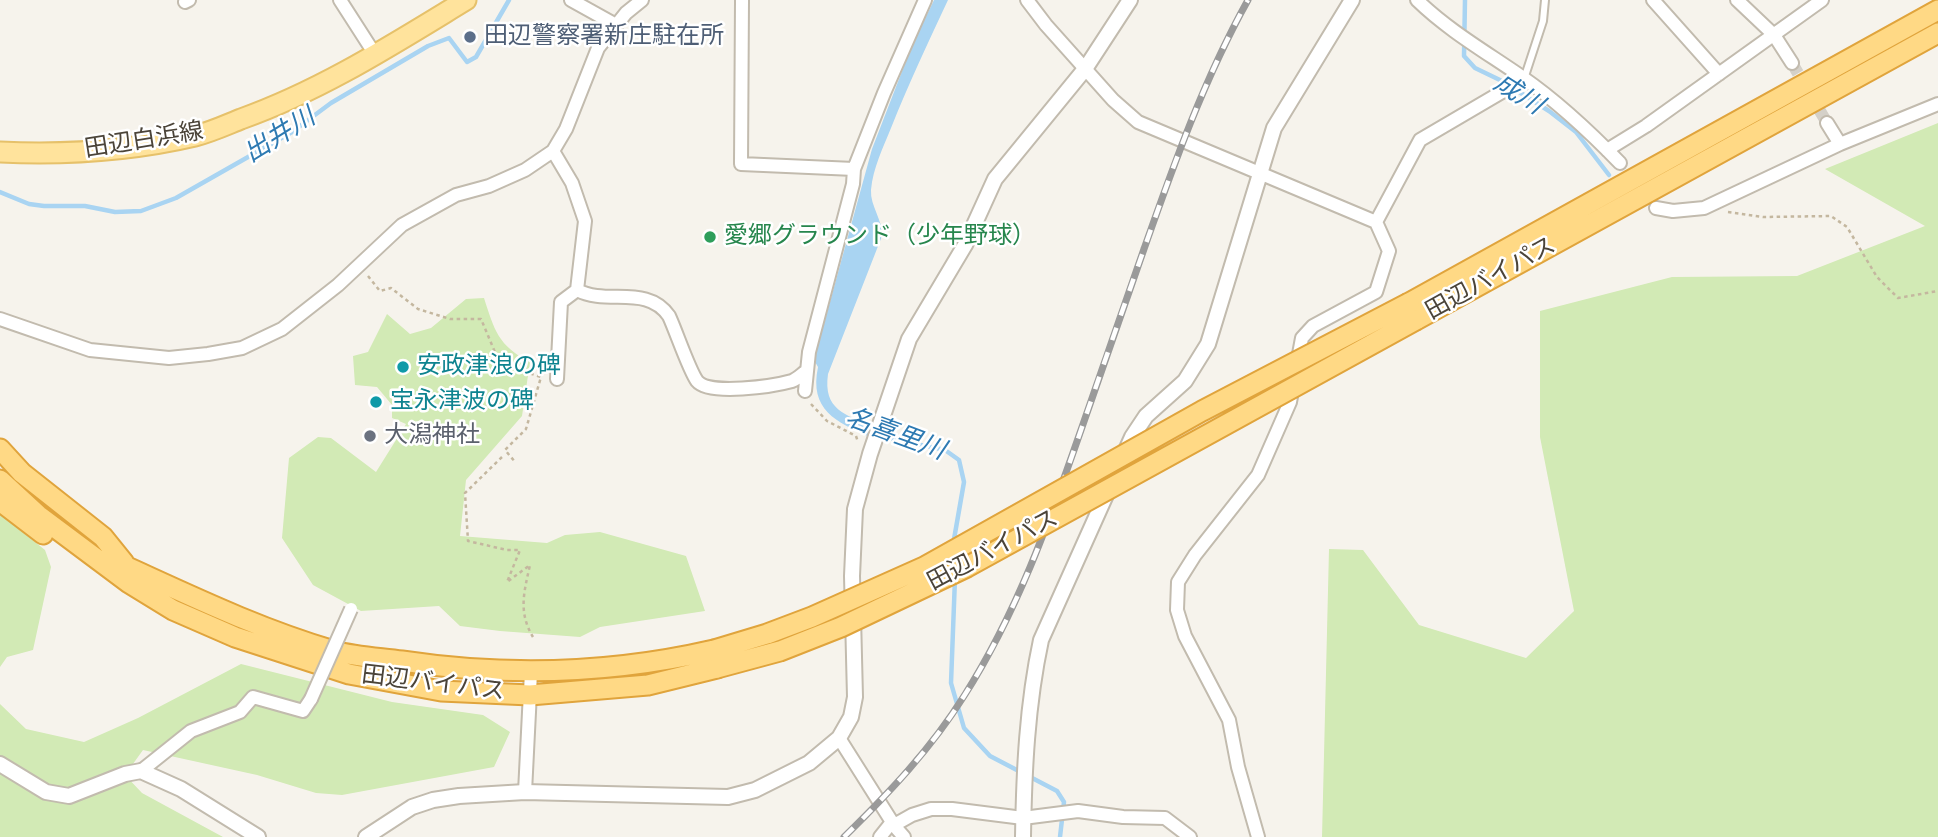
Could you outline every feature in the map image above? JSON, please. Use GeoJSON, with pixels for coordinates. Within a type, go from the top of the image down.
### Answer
{"type":"FeatureCollection","features":[{"type":"Feature","properties":{"kind":"highway","name":"田辺バイパス"},"geometry":{"type":"LineString","coordinates":[[1413,311],[1938,10]]}},
{"type":"Feature","properties":{"kind":"highway","name":"田辺バイパス"},"geometry":{"type":"LineString","coordinates":[[0,480],[38,515],[129,583],[173,610],[235,637],[349,674],[441,691],[530,695],[648,685],[715,659],[925,567],[1202,411],[1413,311],[1938,33]]}},
{"type":"Feature","properties":{"kind":"highway"},"geometry":{"type":"LineString","coordinates":[[0,449],[22,472],[103,537],[127,567]]}},
{"type":"Feature","properties":{"kind":"highway","name":"田辺バイパス"},"geometry":{"type":"LineString","coordinates":[[0,467],[69,526],[127,567],[256,625],[337,652],[449,668],[531,673],[622,667],[669,660],[715,659]]}},
{"type":"Feature","properties":{"kind":"highway"},"geometry":{"type":"LineString","coordinates":[[0,501],[78,559],[129,590],[173,610]]}},
{"type":"Feature","properties":{"kind":"main road","name":"田辺白浜線"},"geometry":{"type":"LineString","coordinates":[[0,152],[56,154],[148,145],[198,135],[281,105],[376,56],[466,0]]}},
{"type":"Feature","properties":{"kind":"street"},"geometry":{"type":"LineString","coordinates":[[340,0],[376,56]]}},
{"type":"Feature","properties":{"kind":"street"},"geometry":{"type":"LineString","coordinates":[[570,0],[616,25]]}},
{"type":"Feature","properties":{"kind":"street"},"geometry":{"type":"LineString","coordinates":[[0,320],[90,350],[169,358],[242,348],[282,329],[402,225],[456,195],[489,186],[525,170],[553,151],[566,129],[598,48],[626,13],[642,0]]}},
{"type":"Feature","properties":{"kind":"street"},"geometry":{"type":"LineString","coordinates":[[742,0],[741,164],[854,169]]}},
{"type":"Feature","properties":{"kind":"street"},"geometry":{"type":"LineString","coordinates":[[805,391],[805,372],[853,184],[854,169],[925,0]]}},
{"type":"Feature","properties":{"kind":"street"},"geometry":{"type":"LineString","coordinates":[[1027,0],[1113,100],[1138,122],[1376,222],[1389,251],[1376,292],[1313,326],[1302,338],[1290,402],[1258,475],[1195,555],[1178,582],[1177,610],[1185,636],[1229,720],[1238,767],[1258,837]]}},
{"type":"Feature","properties":{"kind":"street"},"geometry":{"type":"LineString","coordinates":[[366,837],[412,807],[458,796],[525,792],[728,797],[755,790],[809,762],[839,738],[851,717],[855,697],[852,576],[855,509],[871,451],[909,339],[965,245],[995,179],[1085,69],[1130,0]]}},
{"type":"Feature","properties":{"kind":"street"},"geometry":{"type":"LineString","coordinates":[[1023,837],[1025,753],[1033,676],[1041,640],[1132,438],[1146,416],[1185,381],[1208,344],[1274,128],[1352,0]]}},
{"type":"Feature","properties":{"kind":"street"},"geometry":{"type":"LineString","coordinates":[[1417,0],[1451,31],[1524,79],[1570,115],[1620,163]]}},
{"type":"Feature","properties":{"kind":"street"},"geometry":{"type":"LineString","coordinates":[[1653,0],[1719,74]]}},
{"type":"Feature","properties":{"kind":"street"},"geometry":{"type":"LineString","coordinates":[[1737,0],[1774,35],[1792,63]]}},
{"type":"Feature","properties":{"kind":"street"},"geometry":{"type":"LineString","coordinates":[[1606,150],[1646,126],[1822,0]]}},
{"type":"Feature","properties":{"kind":"street"},"geometry":{"type":"LineString","coordinates":[[1376,222],[1420,140],[1524,79]]}},
{"type":"Feature","properties":{"kind":"street"},"geometry":{"type":"LineString","coordinates":[[1656,208],[1673,211],[1704,208],[1840,144],[1938,104]]}},
{"type":"Feature","properties":{"kind":"street"},"geometry":{"type":"LineString","coordinates":[[1827,124],[1840,144]]}},
{"type":"Feature","properties":{"kind":"street"},"geometry":{"type":"LineString","coordinates":[[553,151],[572,183],[585,221],[577,290],[561,302],[557,379]]}},
{"type":"Feature","properties":{"kind":"street"},"geometry":{"type":"LineString","coordinates":[[577,290],[595,296],[645,299],[663,308],[698,382],[709,388],[721,390],[779,383],[795,380],[805,372]]}},
{"type":"Feature","properties":{"kind":"street"},"geometry":{"type":"LineString","coordinates":[[0,764],[46,792],[69,796],[125,774],[141,771],[191,732],[240,712],[253,697],[303,711],[311,699],[351,609]]}},
{"type":"Feature","properties":{"kind":"street"},"geometry":{"type":"LineString","coordinates":[[525,792],[531,673]]}},
{"type":"Feature","properties":{"kind":"street"},"geometry":{"type":"LineString","coordinates":[[839,738],[904,837]]}},
{"type":"Feature","properties":{"kind":"street"},"geometry":{"type":"LineString","coordinates":[[141,771],[181,789],[258,837]]}},
{"type":"Feature","properties":{"kind":"street"},"geometry":{"type":"LineString","coordinates":[[880,837],[894,823],[931,809],[1023,818],[1078,811],[1123,817],[1165,818],[1191,837]]}},
{"type":"Feature","properties":{"kind":"lane"},"geometry":{"type":"LineString","coordinates":[[1524,79],[1543,22],[1545,0]]}},
{"type":"Feature","properties":{"kind":"path"},"geometry":{"type":"LineString","coordinates":[[1704,208],[1763,216],[1830,216],[1847,227],[1877,277],[1898,298],[1938,291]]}},
{"type":"Feature","properties":{"kind":"path"},"geometry":{"type":"LineString","coordinates":[[359,265],[380,290],[391,288],[418,309],[450,319],[481,319],[500,364],[541,377],[526,429],[505,450],[516,463]]}},
{"type":"Feature","properties":{"kind":"path"},"geometry":{"type":"LineString","coordinates":[[805,391],[812,407],[827,421],[856,436],[862,451],[871,451]]}},
{"type":"Feature","properties":{"kind":"path"},"geometry":{"type":"LineString","coordinates":[[502,457],[465,493],[468,541],[507,550],[520,550],[508,582],[530,565],[522,600],[528,628],[533,637]]}},
{"type":"Feature","properties":{"kind":"green space"},"geometry":{"type":"Polygon","coordinates":[[[1938,123],[1938,837],[1322,837],[1329,549],[1363,550],[1419,625],[1526,658],[1574,611],[1540,437],[1540,311],[1672,277],[1797,276],[1925,226],[1825,169],[1938,123]]]}},
{"type":"Feature","properties":{"kind":"green space"},"geometry":{"type":"Polygon","coordinates":[[[484,298],[491,319],[504,343],[530,362],[522,416],[466,480],[460,536],[547,543],[565,535],[600,532],[686,556],[705,611],[600,627],[580,637],[460,626],[439,606],[361,611],[313,585],[282,538],[289,458],[318,437],[331,438],[376,472],[406,424],[392,418],[392,405],[377,387],[355,385],[353,356],[368,352],[387,314],[410,334],[431,328],[466,299],[484,298]]]}},
{"type":"Feature","properties":{"kind":"green space"},"geometry":{"type":"Polygon","coordinates":[[[0,514],[45,550],[51,567],[33,650],[7,657],[0,667],[0,514]]]}},
{"type":"Feature","properties":{"kind":"green space"},"geometry":{"type":"Polygon","coordinates":[[[241,664],[392,702],[483,715],[510,732],[494,767],[342,795],[316,793],[257,775],[143,750],[125,775],[142,793],[223,837],[0,837],[0,704],[26,729],[84,742],[138,718],[241,664]]]}},
{"type":"Feature","properties":{"kind":"water"},"geometry":{"type":"Polygon","coordinates":[[[934,0],[948,0],[904,96],[874,174],[871,196],[881,224],[882,236],[828,374],[827,386],[833,403],[845,414],[873,427],[870,437],[836,420],[822,404],[816,382],[818,367],[814,360],[872,149],[911,48],[934,0]]]}},
{"type":"Feature","properties":{"kind":"waterway","name":"出井川"},"geometry":{"type":"LineString","coordinates":[[0,192],[29,204],[85,206],[115,212],[141,211],[176,198],[292,132],[331,103],[428,46],[449,38],[467,62],[476,57],[509,0]]}},
{"type":"Feature","properties":{"kind":"waterway","name":"成川"},"geometry":{"type":"LineString","coordinates":[[1465,0],[1464,56],[1475,68],[1502,81],[1576,132],[1609,175]]}},
{"type":"Feature","properties":{"kind":"waterway","name":"名喜里川"},"geometry":{"type":"LineString","coordinates":[[881,435],[945,450],[959,460],[964,482],[953,545]]}},
{"type":"Feature","properties":{"kind":"waterway","name":"名喜里川"},"geometry":{"type":"LineString","coordinates":[[955,578],[951,683],[964,728],[990,756],[1057,791],[1064,802],[1060,837]]}},
{"type":"Feature","properties":{"kind":"tunnel"},"geometry":{"type":"LineString","coordinates":[[1792,63],[1827,123]]}},
{"type":"Feature","properties":{"kind":"railway"},"geometry":{"type":"LineString","coordinates":[[844,837],[893,787],[938,734],[983,665],[1016,600],[1057,499],[1155,217],[1191,122],[1217,60],[1248,0]]}},
{"type":"Feature","properties":{"kind":"place","name":"田辺警察署新庄駐在所"},"geometry":{"type":"Point","coordinates":[470,37]}},
{"type":"Feature","properties":{"kind":"place","name":"愛郷グラウンド（少年野球）"},"geometry":{"type":"Point","coordinates":[710,237]}},
{"type":"Feature","properties":{"kind":"place","name":"安政津浪の碑"},"geometry":{"type":"Point","coordinates":[403,367]}},
{"type":"Feature","properties":{"kind":"place","name":"宝永津波の碑"},"geometry":{"type":"Point","coordinates":[376,402]}},
{"type":"Feature","properties":{"kind":"place","name":"大潟神社"},"geometry":{"type":"Point","coordinates":[370,436]}}]}
